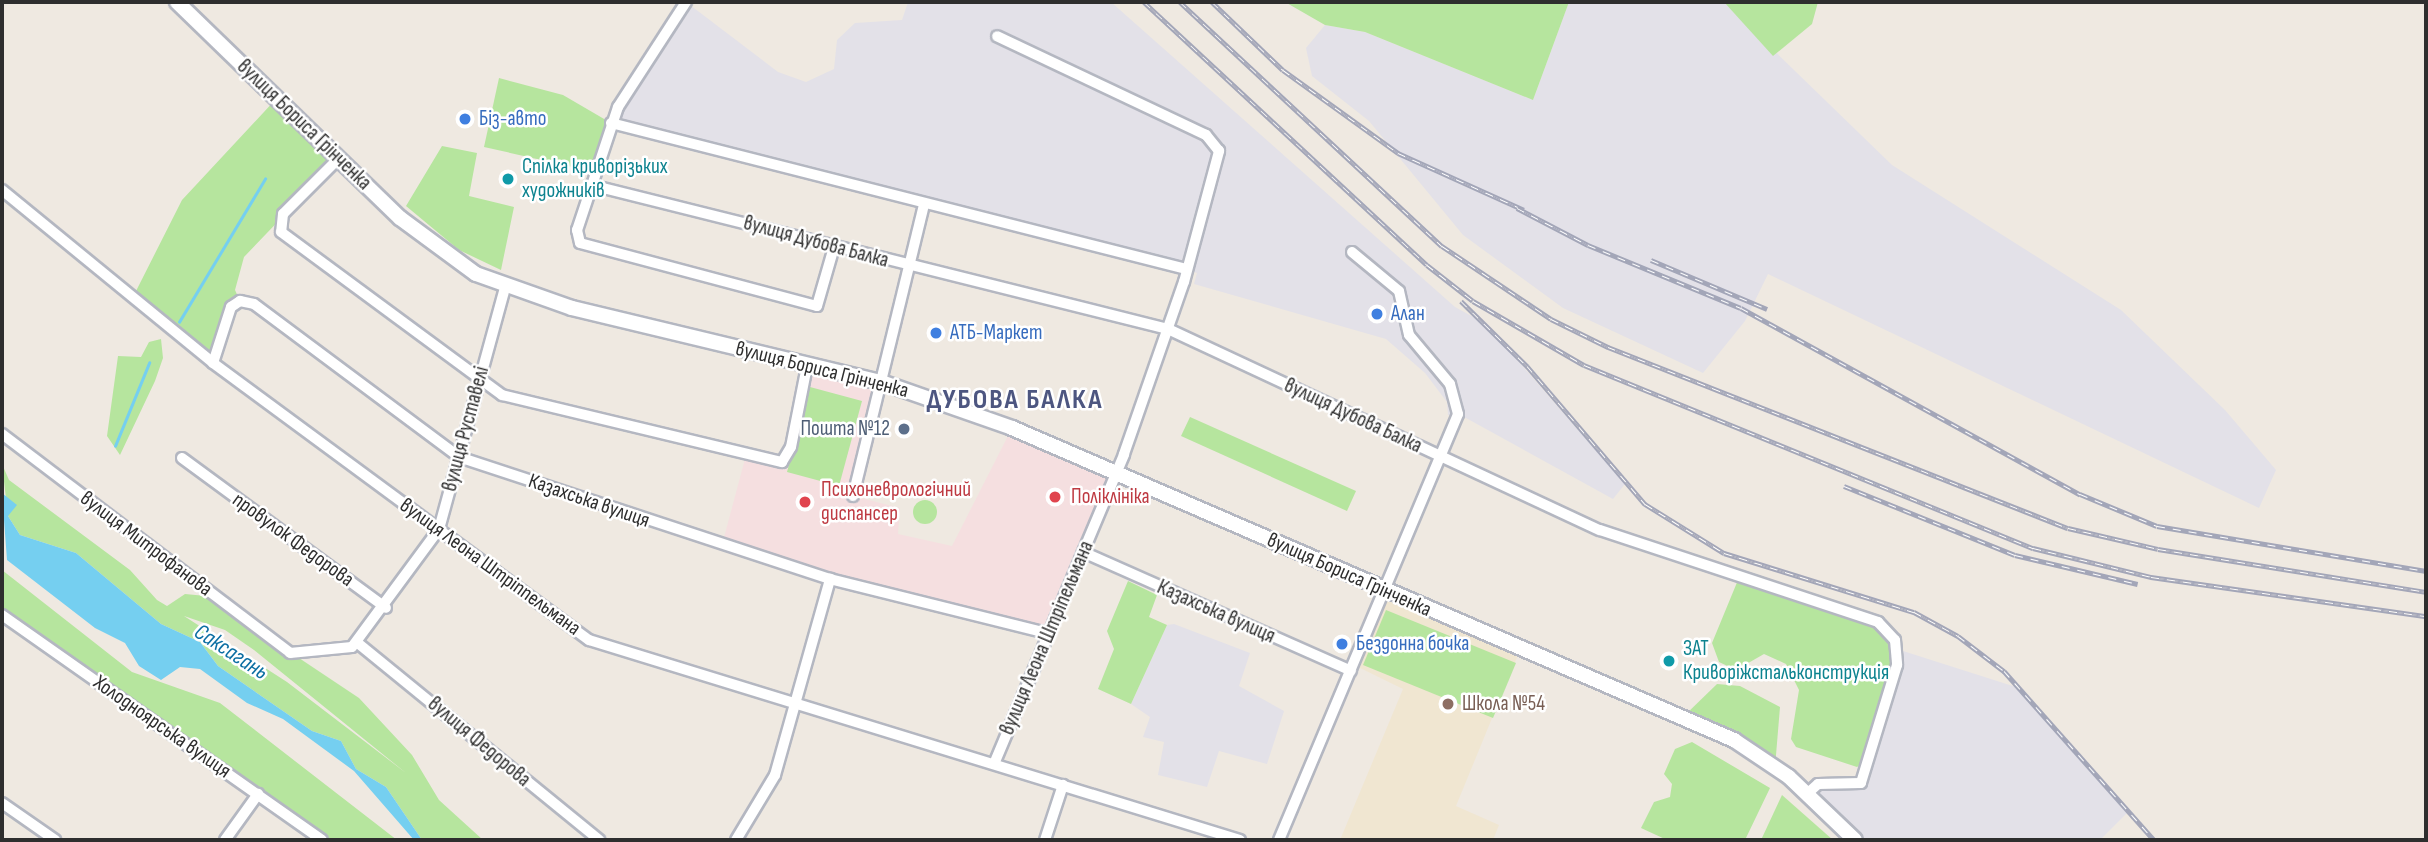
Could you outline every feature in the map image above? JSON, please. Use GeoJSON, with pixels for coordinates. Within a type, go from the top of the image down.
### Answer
{"type":"FeatureCollection","features":[{"type":"Feature","properties":{"kind":"street","name":"вулиця Бориса Грінченка"},"geometry":{"type":"LineString","coordinates":[[177,2],[433,248],[505,287],[807,366],[881,382],[992,419],[1734,740],[1807,794],[1855,840]]}},
{"type":"Feature","properties":{"kind":"street"},"geometry":{"type":"LineString","coordinates":[[687,2],[611,123],[577,230],[580,243],[640,262],[817,306],[834,247]]}},
{"type":"Feature","properties":{"kind":"street","name":"вулиця Леона Штріпельмана"},"geometry":{"type":"LineString","coordinates":[[995,764],[1117,473],[1168,329],[1215,170],[1215,142],[997,36]]}},
{"type":"Feature","properties":{"kind":"street"},"geometry":{"type":"LineString","coordinates":[[611,123],[1186,270]]}},
{"type":"Feature","properties":{"kind":"street"},"geometry":{"type":"LineString","coordinates":[[339,158],[283,214],[281,232],[502,395],[782,462],[791,447],[807,366]]}},
{"type":"Feature","properties":{"kind":"street","name":"вулиця Дубова Балка"},"geometry":{"type":"LineString","coordinates":[[591,186],[1168,329],[1600,530],[1885,626],[1895,640],[1898,665],[1861,783],[1818,784],[1807,794]]}},
{"type":"Feature","properties":{"kind":"street","name":"вулиця Леона Штріппельмана"},"geometry":{"type":"LineString","coordinates":[[2,190],[213,362],[589,640],[1240,840]]}},
{"type":"Feature","properties":{"kind":"street"},"geometry":{"type":"LineString","coordinates":[[853,496],[924,205]]}},
{"type":"Feature","properties":{"kind":"street"},"geometry":{"type":"LineString","coordinates":[[1279,840],[1384,590],[1443,459],[1458,414],[1456,394],[1413,342],[1399,291],[1352,252]]}},
{"type":"Feature","properties":{"kind":"street","name":"вулиця Руставелі"},"geometry":{"type":"LineString","coordinates":[[359,644],[439,529],[505,287]]}},
{"type":"Feature","properties":{"kind":"street","name":"Казахська вулиця"},"geometry":{"type":"LineString","coordinates":[[213,362],[231,307],[240,300],[254,304],[459,457],[830,579],[1048,633]]}},
{"type":"Feature","properties":{"kind":"street","name":"вулиця Митрофанова"},"geometry":{"type":"LineString","coordinates":[[2,434],[290,653],[359,644]]}},
{"type":"Feature","properties":{"kind":"street","name":"провулок Федорова"},"geometry":{"type":"LineString","coordinates":[[182,458],[386,608]]}},
{"type":"Feature","properties":{"kind":"street","name":"Казахська вулиця"},"geometry":{"type":"LineString","coordinates":[[1083,552],[1351,671]]}},
{"type":"Feature","properties":{"kind":"street"},"geometry":{"type":"LineString","coordinates":[[736,840],[775,775],[830,579]]}},
{"type":"Feature","properties":{"kind":"street","name":"Холодноярська вулиця"},"geometry":{"type":"LineString","coordinates":[[2,615],[321,840]]}},
{"type":"Feature","properties":{"kind":"street","name":"вулиця Федорова"},"geometry":{"type":"LineString","coordinates":[[359,644],[599,840]]}},
{"type":"Feature","properties":{"kind":"street"},"geometry":{"type":"LineString","coordinates":[[1045,840],[1063,785]]}},
{"type":"Feature","properties":{"kind":"street"},"geometry":{"type":"LineString","coordinates":[[225,840],[258,793]]}},
{"type":"Feature","properties":{"kind":"street"},"geometry":{"type":"LineString","coordinates":[[2,803],[55,840]]}},
{"type":"Feature","properties":{"kind":"shaded area"},"geometry":{"type":"Polygon","coordinates":[[[686,2],[778,72],[806,82],[834,69],[837,40],[855,23],[902,20],[908,2],[1111,2],[1455,307],[1486,324],[1625,484],[1613,499],[1466,418],[1448,415],[1447,402],[1425,373],[1386,339],[1194,284],[1197,273],[1186,269],[611,123],[686,2]]]}},
{"type":"Feature","properties":{"kind":"shaded area"},"geometry":{"type":"Polygon","coordinates":[[[1569,2],[1724,2],[1892,165],[2121,310],[2225,410],[2276,470],[2259,508],[1768,274],[1745,321],[1703,373],[1563,308],[1463,235],[1369,121],[1312,76],[1306,48],[1325,25],[1365,32],[1533,100],[1569,2]]]}},
{"type":"Feature","properties":{"kind":"shaded area","name":"Психоневрологічний диспансер"},"geometry":{"type":"Polygon","coordinates":[[[807,366],[881,382],[853,496],[900,508],[898,534],[952,546],[1012,428],[1117,473],[1047,633],[722,545],[746,455],[785,460],[807,366]]]}},
{"type":"Feature","properties":{"kind":"shaded area","name":"Школа №54"},"geometry":{"type":"Polygon","coordinates":[[[1384,590],[1520,650],[1456,806],[1499,825],[1493,840],[1340,840],[1403,689],[1354,665],[1384,590]]]}},
{"type":"Feature","properties":{"kind":"shaded area"},"geometry":{"type":"Polygon","coordinates":[[[1174,624],[1250,653],[1239,686],[1284,711],[1267,764],[1219,751],[1207,787],[1158,775],[1164,742],[1143,737],[1150,717],[1131,704],[1167,625],[1174,624]]]}},
{"type":"Feature","properties":{"kind":"shaded area"},"geometry":{"type":"Polygon","coordinates":[[[1903,651],[2019,688],[2127,813],[2100,840],[1855,840],[1807,794],[1812,787],[1862,783],[1903,651]]]}},
{"type":"Feature","properties":{"kind":"green space"},"geometry":{"type":"Polygon","coordinates":[[[1285,2],[1569,2],[1533,100],[1365,32],[1325,25],[1285,2]]]}},
{"type":"Feature","properties":{"kind":"green space"},"geometry":{"type":"Polygon","coordinates":[[[1724,2],[1818,2],[1812,24],[1773,56],[1724,2]]]}},
{"type":"Feature","properties":{"kind":"green space"},"geometry":{"type":"Polygon","coordinates":[[[499,78],[563,95],[611,123],[595,172],[484,147],[499,78]]]}},
{"type":"Feature","properties":{"kind":"green space"},"geometry":{"type":"Polygon","coordinates":[[[276,99],[339,158],[244,257],[235,290],[240,301],[231,307],[213,363],[133,297],[182,200],[276,99]]]}},
{"type":"Feature","properties":{"kind":"green space"},"geometry":{"type":"Polygon","coordinates":[[[442,146],[477,153],[469,196],[514,207],[501,270],[459,250],[406,206],[442,146]]]}},
{"type":"Feature","properties":{"kind":"green space"},"geometry":{"type":"Polygon","coordinates":[[[161,339],[163,358],[155,381],[120,455],[107,436],[118,356],[141,357],[149,342],[161,339]]]}},
{"type":"Feature","properties":{"kind":"green space"},"geometry":{"type":"Polygon","coordinates":[[[810,387],[862,401],[839,486],[787,472],[810,387]]]}},
{"type":"Feature","properties":{"kind":"green space"},"geometry":{"type":"Polygon","coordinates":[[[1190,417],[1356,491],[1347,511],[1181,436],[1190,417]]]}},
{"type":"Feature","properties":{"kind":"green space"},"geometry":{"type":"Polygon","coordinates":[[[2,464],[9,480],[130,570],[157,600],[167,606],[185,594],[206,596],[359,698],[412,755],[439,800],[483,840],[422,840],[386,787],[356,769],[341,741],[312,731],[218,666],[200,642],[161,624],[76,553],[20,535],[8,516],[2,464]],[[184,616],[287,682],[406,773],[254,650],[225,630],[184,616]]]}},
{"type":"Feature","properties":{"kind":"green space"},"geometry":{"type":"Polygon","coordinates":[[[925,500],[934,503],[937,512],[934,521],[925,524],[916,521],[913,512],[916,503],[925,500]]]}},
{"type":"Feature","properties":{"kind":"green space"},"geometry":{"type":"Polygon","coordinates":[[[2,570],[132,672],[220,703],[397,840],[322,840],[2,615],[2,570]]]}},
{"type":"Feature","properties":{"kind":"green space"},"geometry":{"type":"Polygon","coordinates":[[[1738,580],[1878,622],[1898,650],[1870,758],[1857,767],[1796,747],[1791,739],[1799,690],[1786,664],[1764,654],[1736,670],[1719,662],[1712,643],[1738,580]]]}},
{"type":"Feature","properties":{"kind":"green space"},"geometry":{"type":"Polygon","coordinates":[[[1128,581],[1157,595],[1149,617],[1167,625],[1131,704],[1098,689],[1114,649],[1107,631],[1128,581]]]}},
{"type":"Feature","properties":{"kind":"green space"},"geometry":{"type":"Polygon","coordinates":[[[1386,610],[1516,663],[1493,718],[1363,665],[1386,610]]]}},
{"type":"Feature","properties":{"kind":"green space"},"geometry":{"type":"Polygon","coordinates":[[[1717,684],[1740,686],[1780,707],[1775,767],[1682,718],[1717,684]]]}},
{"type":"Feature","properties":{"kind":"green space"},"geometry":{"type":"Polygon","coordinates":[[[1692,742],[1770,788],[1745,840],[1667,840],[1641,828],[1654,802],[1670,797],[1672,784],[1664,774],[1675,749],[1692,742]]]}},
{"type":"Feature","properties":{"kind":"green space"},"geometry":{"type":"Polygon","coordinates":[[[1782,795],[1833,840],[1761,840],[1782,795]]]}},
{"type":"Feature","properties":{"kind":"water"},"geometry":{"type":"Polygon","coordinates":[[[2,493],[17,505],[8,516],[20,535],[76,553],[161,624],[200,642],[218,666],[312,731],[341,741],[356,769],[386,787],[422,840],[414,840],[354,771],[283,719],[247,703],[200,669],[180,667],[161,680],[139,666],[125,643],[95,628],[7,560],[2,493]]]}},
{"type":"Feature","properties":{"kind":"waterway"},"geometry":{"type":"LineString","coordinates":[[179,322],[265,179]]}},
{"type":"Feature","properties":{"kind":"waterway"},"geometry":{"type":"LineString","coordinates":[[115,446],[149,363]]}},
{"type":"Feature","properties":{"kind":"railway"},"geometry":{"type":"LineString","coordinates":[[1144,2],[1427,265],[1473,301],[1584,365],[2033,548],[2151,577],[2426,616]]}},
{"type":"Feature","properties":{"kind":"railway"},"geometry":{"type":"LineString","coordinates":[[1180,2],[1442,246],[1551,319],[1608,347],[2068,528],[2158,549],[2426,592]]}},
{"type":"Feature","properties":{"kind":"railway"},"geometry":{"type":"LineString","coordinates":[[1212,2],[1283,70],[1398,153],[1524,210]]}},
{"type":"Feature","properties":{"kind":"railway"},"geometry":{"type":"LineString","coordinates":[[1517,208],[1588,245],[1741,308],[2080,494],[2157,526],[2426,571]]}},
{"type":"Feature","properties":{"kind":"railway"},"geometry":{"type":"LineString","coordinates":[[1651,260],[1767,309]]}},
{"type":"Feature","properties":{"kind":"railway"},"geometry":{"type":"LineString","coordinates":[[1461,301],[1527,366],[1645,504],[1724,553],[1914,612],[1958,636],[2004,671],[2154,840]]}},
{"type":"Feature","properties":{"kind":"railway"},"geometry":{"type":"LineString","coordinates":[[1844,486],[2015,555],[2138,584]]}},
{"type":"Feature","properties":{"kind":"place","name":"Біз-авто"},"geometry":{"type":"Point","coordinates":[465,119]}},
{"type":"Feature","properties":{"kind":"place","name":"Спілка криворізьких художників"},"geometry":{"type":"Point","coordinates":[508,179]}},
{"type":"Feature","properties":{"kind":"place","name":"Алан"},"geometry":{"type":"Point","coordinates":[1377,314]}},
{"type":"Feature","properties":{"kind":"place","name":"АТБ-Маркет"},"geometry":{"type":"Point","coordinates":[936,333]}},
{"type":"Feature","properties":{"kind":"place","name":"Пошта №12"},"geometry":{"type":"Point","coordinates":[904,429]}},
{"type":"Feature","properties":{"kind":"place","name":"Поліклініка"},"geometry":{"type":"Point","coordinates":[1055,497]}},
{"type":"Feature","properties":{"kind":"place","name":"Психоневрологічний диспансер"},"geometry":{"type":"Point","coordinates":[805,502]}},
{"type":"Feature","properties":{"kind":"place","name":"Бездонна бочка"},"geometry":{"type":"Point","coordinates":[1342,644]}},
{"type":"Feature","properties":{"kind":"place","name":"ЗАТ Криворіжстальконструкція"},"geometry":{"type":"Point","coordinates":[1669,661]}},
{"type":"Feature","properties":{"kind":"place","name":"Школа №54"},"geometry":{"type":"Point","coordinates":[1448,704]}},
{"type":"Feature","properties":{"kind":"district","name":"ДУБОВА БАЛКА"},"geometry":{"type":"Point","coordinates":[1015,400]}},
{"type":"Feature","properties":{"kind":"water label","name":"Саксагань"},"geometry":{"type":"Point","coordinates":[231,652]}}]}
